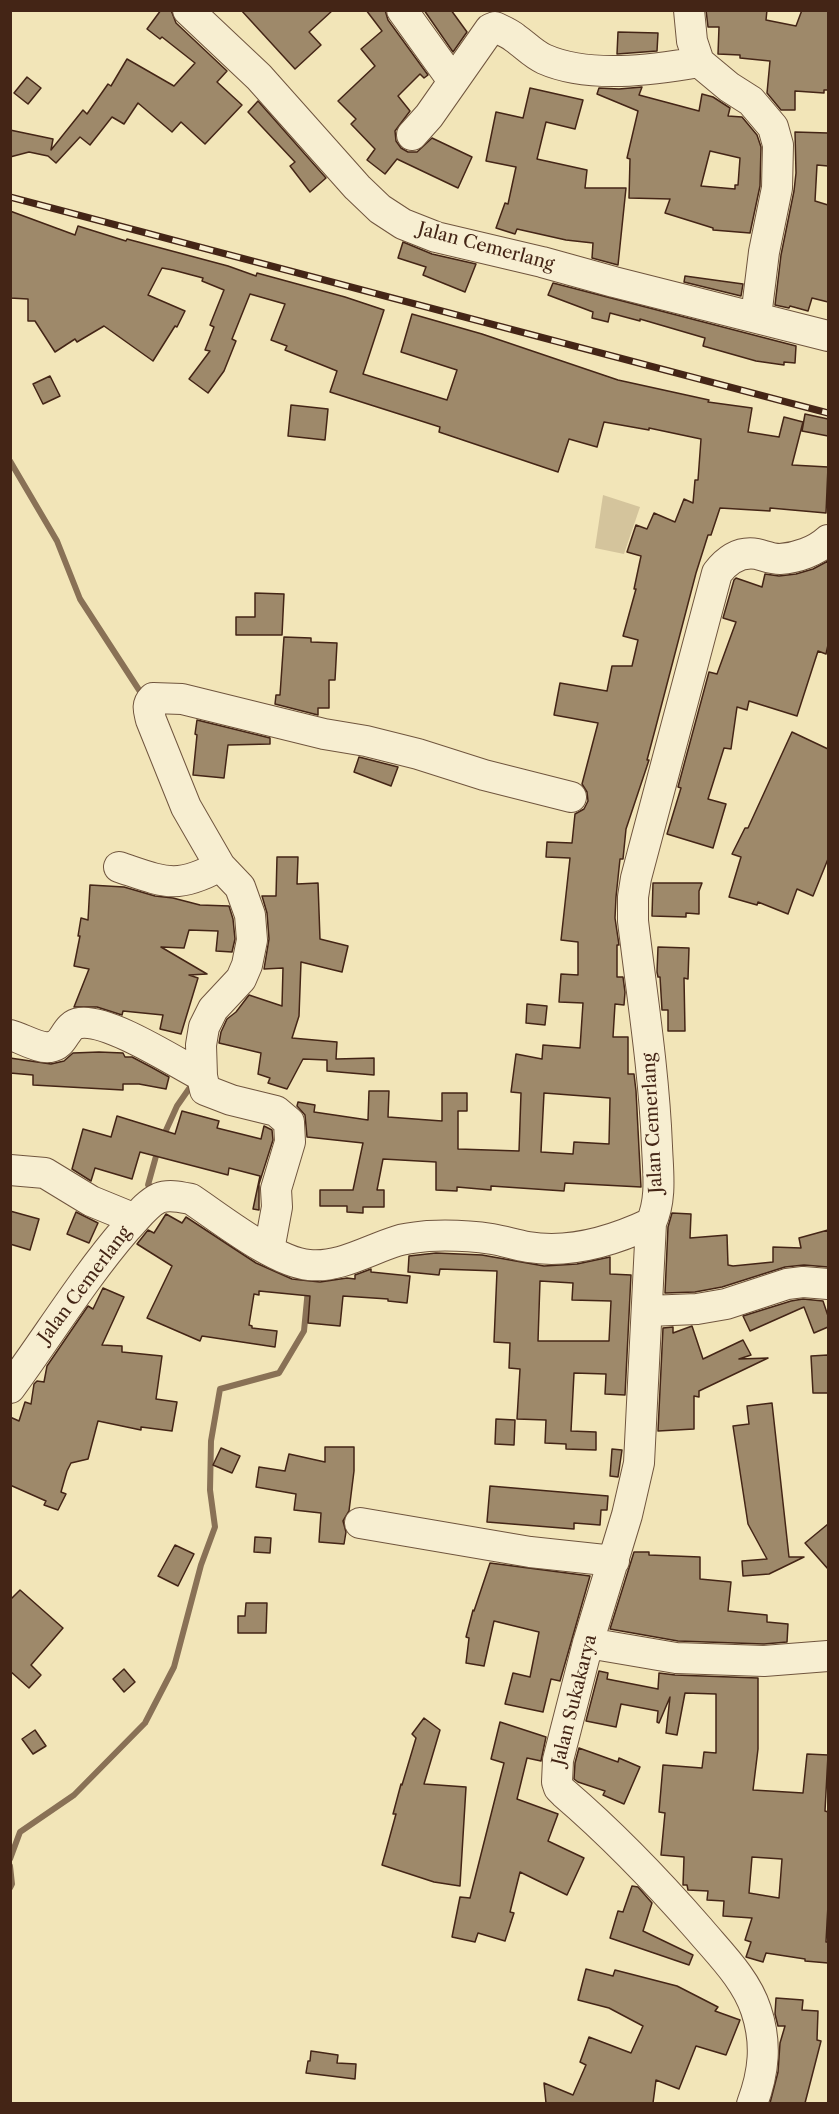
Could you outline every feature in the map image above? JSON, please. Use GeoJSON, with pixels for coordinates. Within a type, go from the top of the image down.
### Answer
{"type":"FeatureCollection","features":[{"type":"Feature","properties":{"kind":"street","name":"Jalan Cemerlang"},"geometry":{"type":"LineString","coordinates":[[188,10],[259,77],[357,187],[380,209],[403,224],[436,237],[828,336]]}},
{"type":"Feature","properties":{"kind":"street"},"geometry":{"type":"LineString","coordinates":[[402,10],[453,81]]}},
{"type":"Feature","properties":{"kind":"street"},"geometry":{"type":"LineString","coordinates":[[689,10],[692,41],[699,62],[729,87],[751,101],[773,127],[778,145],[777,188],[764,252],[756,317]]}},
{"type":"Feature","properties":{"kind":"street"},"geometry":{"type":"LineString","coordinates":[[412,135],[490,29],[495,27],[516,38],[543,59],[559,65],[590,71],[672,67],[699,62]]}},
{"type":"Feature","properties":{"kind":"street","name":"Jalan Cemerlang"},"geometry":{"type":"LineString","coordinates":[[10,1388],[87,1277],[135,1220],[151,1203],[161,1197],[191,1199],[269,1251],[292,1262],[310,1265],[333,1264],[399,1240],[430,1236],[491,1239],[528,1247],[558,1249],[590,1245],[630,1233],[651,1223],[658,1203],[659,1180],[655,1102],[633,921],[633,897],[639,867],[717,573],[724,564],[736,556],[748,553],[769,558],[795,557],[822,546],[828,540]]}},
{"type":"Feature","properties":{"kind":"street"},"geometry":{"type":"LineString","coordinates":[[269,1251],[277,1207],[276,1189],[290,1142],[289,1122],[276,1111],[231,1100],[205,1090],[202,1076],[201,1045],[204,1027],[213,1009],[241,979],[248,965],[252,940],[250,915],[240,887],[220,866],[186,807],[151,720],[149,702],[153,698],[182,699],[324,734],[366,741],[418,754],[484,775],[571,796]]}},
{"type":"Feature","properties":{"kind":"street"},"geometry":{"type":"LineString","coordinates":[[119,867],[169,883],[189,880],[220,866]]}},
{"type":"Feature","properties":{"kind":"street"},"geometry":{"type":"LineString","coordinates":[[10,1035],[23,1038],[41,1047],[49,1047],[57,1045],[66,1030],[72,1026],[88,1023],[129,1036],[202,1076]]}},
{"type":"Feature","properties":{"kind":"street"},"geometry":{"type":"LineString","coordinates":[[10,1170],[45,1173],[91,1202],[135,1220]]}},
{"type":"Feature","properties":{"kind":"street","name":"Jalan Sukakarya"},"geometry":{"type":"LineString","coordinates":[[651,1223],[639,1463],[614,1561],[588,1643],[556,1773],[559,1788],[601,1824],[651,1874],[727,1962],[749,1994],[756,2010],[764,2050],[762,2070],[752,2103]]}},
{"type":"Feature","properties":{"kind":"street"},"geometry":{"type":"LineString","coordinates":[[648,1311],[696,1309],[726,1304],[787,1284],[803,1282],[828,1284]]}},
{"type":"Feature","properties":{"kind":"street"},"geometry":{"type":"LineString","coordinates":[[360,1523],[530,1552],[614,1561]]}},
{"type":"Feature","properties":{"kind":"street"},"geometry":{"type":"LineString","coordinates":[[588,1643],[676,1658],[764,1661],[828,1656]]}},
{"type":"Feature","properties":{"kind":"shaded area"},"geometry":{"type":"Polygon","coordinates":[[[603,495],[640,507],[624,554],[595,548],[603,495]]]}},
{"type":"Feature","properties":{"kind":"building"},"geometry":{"type":"Polygon","coordinates":[[[161,10],[171,10],[176,23],[227,71],[217,82],[242,105],[205,144],[181,122],[172,132],[138,103],[124,124],[112,117],[90,145],[80,137],[56,163],[48,156],[29,152],[10,157],[10,130],[53,139],[51,150],[83,110],[87,114],[108,84],[111,86],[127,59],[174,86],[195,63],[162,37],[160,39],[147,29],[161,10]]]}},
{"type":"Feature","properties":{"kind":"building"},"geometry":{"type":"Polygon","coordinates":[[[241,10],[333,10],[309,32],[321,45],[295,69],[241,10]]]}},
{"type":"Feature","properties":{"kind":"building"},"geometry":{"type":"Polygon","coordinates":[[[366,10],[385,10],[388,20],[428,75],[424,78],[420,74],[398,96],[410,111],[395,131],[396,141],[408,152],[417,152],[432,138],[472,157],[458,188],[397,159],[385,174],[367,160],[375,149],[351,124],[356,119],[338,101],[375,66],[361,49],[382,31],[366,10]]]}},
{"type":"Feature","properties":{"kind":"building"},"geometry":{"type":"Polygon","coordinates":[[[424,10],[451,10],[467,32],[453,52],[424,10]]]}},
{"type":"Feature","properties":{"kind":"building"},"geometry":{"type":"Polygon","coordinates":[[[706,10],[767,10],[766,20],[796,26],[802,10],[828,10],[828,90],[824,90],[824,93],[795,91],[795,110],[781,110],[767,93],[770,61],[740,58],[740,55],[718,54],[719,27],[708,27],[706,10]]]}},
{"type":"Feature","properties":{"kind":"building"},"geometry":{"type":"Polygon","coordinates":[[[618,32],[658,33],[657,51],[617,54],[618,32]]]}},
{"type":"Feature","properties":{"kind":"building"},"geometry":{"type":"Polygon","coordinates":[[[27,77],[41,88],[28,104],[14,93],[27,77]]]}},
{"type":"Feature","properties":{"kind":"building"},"geometry":{"type":"Polygon","coordinates":[[[642,87],[639,95],[699,111],[702,94],[713,97],[730,108],[728,116],[742,117],[757,135],[761,147],[760,186],[750,233],[713,230],[713,228],[665,213],[670,199],[629,198],[630,159],[627,158],[638,111],[597,94],[599,88],[642,87]],[[710,151],[701,186],[735,189],[735,185],[738,185],[740,158],[710,151]]]}},
{"type":"Feature","properties":{"kind":"building"},"geometry":{"type":"Polygon","coordinates":[[[530,88],[583,100],[575,129],[546,122],[537,159],[587,170],[585,188],[626,188],[618,265],[592,258],[593,243],[566,240],[517,229],[515,234],[496,228],[505,203],[508,204],[516,167],[486,161],[496,112],[523,118],[530,88]]]}},
{"type":"Feature","properties":{"kind":"building"},"geometry":{"type":"Polygon","coordinates":[[[258,101],[326,178],[310,192],[290,166],[295,162],[248,112],[258,101]]]}},
{"type":"Feature","properties":{"kind":"building"},"geometry":{"type":"Polygon","coordinates":[[[795,132],[828,133],[828,166],[817,165],[815,201],[828,205],[828,302],[812,298],[808,311],[775,305],[781,255],[794,191],[795,132]]]}},
{"type":"Feature","properties":{"kind":"building"},"geometry":{"type":"Polygon","coordinates":[[[10,211],[75,235],[78,226],[126,241],[127,239],[228,266],[256,276],[257,273],[345,297],[384,310],[363,374],[447,400],[457,370],[401,352],[412,314],[482,334],[618,380],[709,400],[708,402],[752,408],[748,432],[779,437],[784,417],[803,422],[792,465],[828,467],[826,513],[770,508],[770,511],[720,508],[711,535],[708,535],[696,573],[647,760],[649,760],[626,829],[623,859],[620,859],[615,918],[619,945],[617,945],[617,977],[623,977],[625,992],[624,1005],[615,1004],[613,1037],[628,1037],[628,1074],[634,1074],[636,1091],[641,1187],[565,1183],[564,1191],[491,1186],[491,1190],[457,1187],[457,1191],[436,1190],[436,1162],[383,1159],[377,1190],[384,1190],[384,1207],[363,1207],[363,1213],[347,1212],[347,1206],[320,1206],[320,1190],[353,1190],[363,1143],[307,1137],[305,1115],[297,1106],[298,1102],[315,1105],[314,1112],[368,1120],[369,1091],[389,1091],[388,1117],[442,1121],[442,1093],[467,1093],[467,1111],[458,1111],[458,1149],[519,1151],[521,1093],[511,1092],[516,1054],[542,1059],[543,1045],[580,1048],[583,1003],[559,1002],[561,974],[578,975],[578,942],[561,940],[570,858],[546,857],[547,842],[572,843],[575,814],[584,809],[588,801],[587,792],[582,784],[598,723],[554,715],[560,683],[607,691],[612,666],[632,666],[638,640],[623,636],[636,589],[634,589],[641,556],[627,552],[636,525],[647,529],[654,513],[675,522],[684,499],[693,503],[695,480],[698,480],[701,439],[649,428],[649,430],[604,422],[597,447],[569,439],[558,472],[439,432],[440,427],[330,392],[337,371],[285,350],[287,346],[271,340],[285,304],[250,294],[232,339],[236,341],[224,371],[208,393],[189,379],[210,351],[205,350],[214,327],[210,325],[224,290],[202,281],[203,278],[162,268],[148,295],[185,311],[177,327],[175,326],[153,361],[104,326],[77,342],[75,339],[55,352],[35,321],[28,321],[28,299],[10,298],[10,211]],[[544,1093],[541,1152],[573,1154],[574,1142],[609,1144],[610,1098],[544,1093]]]}},
{"type":"Feature","properties":{"kind":"building"},"geometry":{"type":"Polygon","coordinates":[[[403,242],[432,254],[476,264],[465,292],[423,275],[426,267],[398,258],[403,242]]]}},
{"type":"Feature","properties":{"kind":"building"},"geometry":{"type":"Polygon","coordinates":[[[685,276],[743,284],[741,296],[684,282],[685,276]]]}},
{"type":"Feature","properties":{"kind":"building"},"geometry":{"type":"Polygon","coordinates":[[[553,283],[796,346],[795,363],[784,362],[784,365],[756,361],[703,346],[705,338],[640,319],[640,321],[610,313],[608,322],[592,318],[593,312],[548,295],[553,283]]]}},
{"type":"Feature","properties":{"kind":"building"},"geometry":{"type":"Polygon","coordinates":[[[50,376],[60,396],[43,404],[33,384],[50,376]]]}},
{"type":"Feature","properties":{"kind":"building"},"geometry":{"type":"Polygon","coordinates":[[[291,405],[328,409],[325,440],[288,436],[291,405]]]}},
{"type":"Feature","properties":{"kind":"building"},"geometry":{"type":"Polygon","coordinates":[[[805,414],[828,419],[828,436],[802,431],[805,414]]]}},
{"type":"Feature","properties":{"kind":"building"},"geometry":{"type":"Polygon","coordinates":[[[828,561],[828,645],[826,654],[818,651],[797,716],[749,701],[747,710],[737,707],[731,749],[724,748],[708,799],[726,804],[713,848],[667,834],[681,788],[678,787],[709,672],[717,674],[736,622],[723,618],[734,580],[736,578],[762,587],[765,574],[779,576],[796,574],[828,561]]]}},
{"type":"Feature","properties":{"kind":"building"},"geometry":{"type":"Polygon","coordinates":[[[255,593],[284,594],[282,635],[236,635],[236,617],[255,617],[255,593]]]}},
{"type":"Feature","properties":{"kind":"building"},"geometry":{"type":"Polygon","coordinates":[[[284,637],[311,638],[311,642],[337,643],[335,680],[329,680],[329,708],[318,708],[318,715],[275,704],[276,695],[280,695],[284,637]]]}},
{"type":"Feature","properties":{"kind":"building"},"geometry":{"type":"Polygon","coordinates":[[[197,720],[270,738],[270,744],[228,745],[224,778],[193,775],[197,720]]]}},
{"type":"Feature","properties":{"kind":"building"},"geometry":{"type":"Polygon","coordinates":[[[792,732],[828,749],[828,859],[813,896],[797,889],[788,914],[758,902],[757,905],[729,897],[741,857],[732,854],[745,828],[748,828],[792,732]]]}},
{"type":"Feature","properties":{"kind":"building"},"geometry":{"type":"Polygon","coordinates":[[[359,757],[398,767],[391,786],[354,772],[359,757]]]}},
{"type":"Feature","properties":{"kind":"building"},"geometry":{"type":"Polygon","coordinates":[[[277,857],[298,857],[297,884],[318,883],[320,939],[348,946],[342,972],[301,962],[299,1016],[292,1038],[337,1042],[336,1059],[374,1058],[374,1075],[327,1071],[327,1060],[303,1059],[287,1089],[268,1083],[270,1078],[258,1074],[261,1053],[219,1043],[227,1019],[236,1012],[249,995],[282,1006],[283,968],[264,969],[269,939],[267,913],[262,896],[276,896],[277,857]]]}},
{"type":"Feature","properties":{"kind":"building"},"geometry":{"type":"Polygon","coordinates":[[[653,883],[702,883],[699,891],[699,914],[686,913],[686,917],[652,916],[653,883]]]}},
{"type":"Feature","properties":{"kind":"building"},"geometry":{"type":"Polygon","coordinates":[[[90,885],[124,887],[200,905],[229,906],[235,939],[232,952],[216,951],[218,931],[189,930],[184,948],[161,947],[207,974],[189,975],[198,978],[181,1034],[160,1029],[163,1015],[123,1011],[122,1015],[97,1007],[74,1007],[89,969],[74,966],[81,918],[88,920],[90,885]]]}},
{"type":"Feature","properties":{"kind":"building"},"geometry":{"type":"Polygon","coordinates":[[[658,947],[689,948],[688,979],[684,978],[685,1031],[668,1031],[668,1010],[662,1010],[660,977],[657,972],[658,947]]]}},
{"type":"Feature","properties":{"kind":"building"},"geometry":{"type":"Polygon","coordinates":[[[527,1004],[547,1006],[545,1025],[526,1023],[527,1004]]]}},
{"type":"Feature","properties":{"kind":"building"},"geometry":{"type":"Polygon","coordinates":[[[73,1053],[123,1053],[125,1057],[132,1057],[151,1067],[169,1077],[166,1089],[139,1084],[123,1084],[123,1090],[33,1085],[33,1075],[10,1073],[10,1058],[51,1064],[64,1061],[73,1053]]]}},
{"type":"Feature","properties":{"kind":"building"},"geometry":{"type":"Polygon","coordinates":[[[182,1111],[219,1121],[217,1128],[261,1139],[264,1126],[272,1130],[273,1140],[259,1184],[259,1210],[253,1209],[260,1176],[229,1168],[228,1175],[140,1152],[132,1179],[95,1168],[91,1181],[72,1169],[83,1129],[111,1137],[117,1116],[175,1134],[182,1111]]]}},
{"type":"Feature","properties":{"kind":"building"},"geometry":{"type":"Polygon","coordinates":[[[10,1211],[39,1219],[30,1250],[10,1244],[10,1211]]]}},
{"type":"Feature","properties":{"kind":"building"},"geometry":{"type":"Polygon","coordinates":[[[76,1212],[98,1223],[89,1243],[67,1234],[76,1212]]]}},
{"type":"Feature","properties":{"kind":"building"},"geometry":{"type":"Polygon","coordinates":[[[672,1213],[691,1214],[690,1238],[727,1235],[728,1265],[733,1266],[773,1262],[773,1247],[801,1248],[799,1238],[828,1230],[828,1267],[804,1265],[785,1267],[722,1287],[695,1292],[665,1293],[668,1227],[672,1213]]]}},
{"type":"Feature","properties":{"kind":"building"},"geometry":{"type":"Polygon","coordinates":[[[166,1214],[182,1223],[186,1217],[256,1263],[292,1279],[320,1282],[355,1279],[355,1275],[371,1269],[371,1272],[410,1276],[407,1303],[388,1301],[388,1299],[343,1296],[340,1326],[308,1323],[310,1296],[259,1291],[259,1295],[254,1294],[249,1325],[252,1328],[277,1331],[275,1347],[202,1336],[200,1341],[147,1318],[172,1266],[137,1244],[148,1230],[154,1233],[166,1214]]]}},
{"type":"Feature","properties":{"kind":"building"},"geometry":{"type":"Polygon","coordinates":[[[436,1253],[482,1255],[544,1266],[577,1264],[610,1257],[610,1274],[631,1275],[625,1395],[605,1394],[606,1374],[574,1373],[571,1431],[596,1432],[596,1450],[566,1449],[566,1444],[545,1443],[546,1420],[517,1419],[520,1369],[509,1368],[510,1343],[494,1342],[497,1271],[440,1269],[439,1275],[408,1272],[409,1256],[436,1253]],[[540,1281],[538,1341],[609,1341],[611,1301],[572,1300],[573,1283],[540,1281]]]}},
{"type":"Feature","properties":{"kind":"building"},"geometry":{"type":"Polygon","coordinates":[[[103,1288],[124,1297],[102,1345],[122,1346],[122,1352],[162,1356],[156,1399],[177,1402],[172,1431],[141,1427],[141,1430],[98,1421],[88,1459],[71,1463],[67,1471],[61,1492],[66,1494],[58,1510],[44,1505],[46,1501],[10,1485],[10,1417],[19,1421],[25,1402],[31,1404],[34,1384],[37,1381],[44,1382],[47,1366],[88,1306],[93,1309],[103,1288]]]}},
{"type":"Feature","properties":{"kind":"building"},"geometry":{"type":"Polygon","coordinates":[[[803,1299],[823,1301],[828,1316],[828,1327],[814,1333],[804,1307],[750,1331],[743,1316],[791,1301],[803,1299]]]}},
{"type":"Feature","properties":{"kind":"building"},"geometry":{"type":"Polygon","coordinates":[[[692,1326],[703,1359],[743,1340],[751,1355],[739,1359],[768,1358],[699,1391],[699,1397],[694,1396],[694,1429],[658,1431],[663,1328],[673,1327],[673,1333],[692,1326]]]}},
{"type":"Feature","properties":{"kind":"building"},"geometry":{"type":"Polygon","coordinates":[[[828,1355],[828,1393],[813,1393],[811,1356],[828,1355]]]}},
{"type":"Feature","properties":{"kind":"building"},"geometry":{"type":"Polygon","coordinates":[[[772,1403],[789,1557],[804,1557],[769,1574],[743,1576],[742,1561],[767,1559],[748,1524],[733,1426],[749,1424],[747,1406],[772,1403]]]}},
{"type":"Feature","properties":{"kind":"building"},"geometry":{"type":"Polygon","coordinates":[[[496,1419],[515,1420],[514,1445],[495,1444],[496,1419]]]}},
{"type":"Feature","properties":{"kind":"building"},"geometry":{"type":"Polygon","coordinates":[[[325,1447],[354,1447],[354,1471],[349,1511],[343,1521],[346,1532],[344,1544],[319,1542],[321,1513],[294,1510],[296,1494],[256,1487],[259,1467],[285,1471],[289,1454],[325,1462],[325,1447]]]}},
{"type":"Feature","properties":{"kind":"building"},"geometry":{"type":"Polygon","coordinates":[[[221,1448],[240,1456],[232,1473],[213,1465],[221,1448]]]}},
{"type":"Feature","properties":{"kind":"building"},"geometry":{"type":"Polygon","coordinates":[[[612,1449],[622,1450],[618,1477],[610,1476],[612,1449]]]}},
{"type":"Feature","properties":{"kind":"building"},"geometry":{"type":"Polygon","coordinates":[[[490,1486],[608,1496],[607,1510],[601,1510],[600,1525],[574,1523],[574,1529],[487,1522],[490,1486]]]}},
{"type":"Feature","properties":{"kind":"building"},"geometry":{"type":"Polygon","coordinates":[[[828,1524],[828,1569],[805,1543],[828,1524]]]}},
{"type":"Feature","properties":{"kind":"building"},"geometry":{"type":"Polygon","coordinates":[[[255,1537],[271,1538],[270,1553],[254,1552],[255,1537]]]}},
{"type":"Feature","properties":{"kind":"building"},"geometry":{"type":"Polygon","coordinates":[[[175,1545],[194,1554],[178,1586],[158,1576],[175,1545]]]}},
{"type":"Feature","properties":{"kind":"building"},"geometry":{"type":"Polygon","coordinates":[[[634,1552],[649,1552],[649,1555],[700,1557],[700,1579],[731,1582],[728,1611],[767,1615],[767,1622],[788,1624],[787,1642],[764,1644],[678,1641],[610,1629],[634,1552]]]}},
{"type":"Feature","properties":{"kind":"building"},"geometry":{"type":"Polygon","coordinates":[[[490,1563],[590,1576],[560,1681],[551,1679],[543,1712],[505,1704],[513,1673],[530,1677],[539,1632],[494,1621],[484,1666],[466,1663],[469,1638],[466,1637],[490,1563]]]}},
{"type":"Feature","properties":{"kind":"building"},"geometry":{"type":"Polygon","coordinates":[[[20,1590],[63,1628],[31,1665],[41,1675],[29,1688],[10,1671],[10,1600],[20,1590]]]}},
{"type":"Feature","properties":{"kind":"building"},"geometry":{"type":"Polygon","coordinates":[[[246,1603],[267,1603],[266,1633],[238,1633],[238,1616],[245,1616],[246,1603]]]}},
{"type":"Feature","properties":{"kind":"building"},"geometry":{"type":"Polygon","coordinates":[[[124,1669],[135,1682],[124,1692],[113,1679],[124,1669]]]}},
{"type":"Feature","properties":{"kind":"building"},"geometry":{"type":"Polygon","coordinates":[[[599,1671],[608,1673],[607,1679],[658,1689],[659,1673],[758,1678],[758,1749],[753,1790],[803,1793],[807,1754],[828,1755],[825,1811],[828,1812],[826,1942],[828,1942],[828,1963],[766,1953],[763,1962],[746,1957],[751,1942],[745,1940],[752,1918],[723,1916],[724,1901],[707,1900],[708,1891],[688,1890],[687,1885],[683,1885],[684,1857],[661,1855],[665,1813],[659,1812],[663,1765],[702,1768],[704,1752],[716,1753],[716,1694],[685,1693],[677,1735],[666,1733],[670,1697],[659,1723],[657,1722],[658,1711],[621,1704],[616,1727],[586,1721],[599,1671]],[[752,1857],[749,1893],[779,1898],[782,1859],[752,1857]]]}},
{"type":"Feature","properties":{"kind":"building"},"geometry":{"type":"Polygon","coordinates":[[[424,1718],[440,1730],[424,1784],[466,1787],[460,1886],[434,1882],[382,1865],[396,1814],[393,1814],[401,1784],[416,1738],[412,1734],[424,1718]]]}},
{"type":"Feature","properties":{"kind":"building"},"geometry":{"type":"Polygon","coordinates":[[[500,1722],[546,1737],[541,1761],[527,1758],[517,1799],[558,1814],[548,1841],[584,1858],[567,1895],[520,1872],[510,1912],[514,1913],[505,1941],[478,1933],[475,1942],[452,1937],[460,1897],[470,1898],[504,1763],[491,1759],[500,1722]]]}},
{"type":"Feature","properties":{"kind":"building"},"geometry":{"type":"Polygon","coordinates":[[[35,1730],[46,1746],[33,1754],[22,1739],[35,1730]]]}},
{"type":"Feature","properties":{"kind":"building"},"geometry":{"type":"Polygon","coordinates":[[[579,1748],[618,1762],[619,1758],[640,1767],[624,1804],[603,1795],[605,1791],[574,1779],[579,1748]]]}},
{"type":"Feature","properties":{"kind":"building"},"geometry":{"type":"Polygon","coordinates":[[[632,1886],[638,1887],[652,1903],[643,1931],[693,1955],[689,1965],[610,1938],[618,1911],[623,1912],[632,1886]]]}},
{"type":"Feature","properties":{"kind":"building"},"geometry":{"type":"Polygon","coordinates":[[[586,1969],[613,1976],[615,1970],[677,1986],[718,2007],[715,2011],[740,2020],[726,2055],[696,2046],[679,2089],[656,2080],[653,2103],[546,2103],[544,2083],[573,2095],[586,2065],[580,2062],[589,2037],[631,2053],[643,2026],[609,2008],[578,2000],[586,1969]]]}},
{"type":"Feature","properties":{"kind":"building"},"geometry":{"type":"Polygon","coordinates":[[[776,1998],[803,2000],[802,2010],[818,2011],[817,2040],[821,2041],[805,2103],[770,2103],[778,2072],[780,2043],[785,2026],[778,2026],[775,2014],[776,1998]]]}},
{"type":"Feature","properties":{"kind":"building"},"geometry":{"type":"Polygon","coordinates":[[[311,2051],[338,2055],[337,2063],[356,2064],[355,2079],[306,2073],[311,2051]]]}},
{"type":"Feature","properties":{"kind":"waterway"},"geometry":{"type":"LineString","coordinates":[[10,461],[57,541],[80,599],[141,693],[142,698]]}},
{"type":"Feature","properties":{"kind":"waterway"},"geometry":{"type":"LineString","coordinates":[[163,1137],[177,1106],[193,1083]]}},
{"type":"Feature","properties":{"kind":"waterway"},"geometry":{"type":"LineString","coordinates":[[156,1189],[148,1185],[158,1149]]}},
{"type":"Feature","properties":{"kind":"waterway"},"geometry":{"type":"LineString","coordinates":[[10,1859],[20,1832],[74,1795],[145,1723],[174,1667],[201,1565],[215,1527],[210,1490],[211,1441],[220,1389],[279,1373],[304,1331],[308,1289]]}},
{"type":"Feature","properties":{"kind":"waterway"},"geometry":{"type":"LineString","coordinates":[[10,1866],[12,1884],[10,1888]]}},
{"type":"Feature","properties":{"kind":"railway"},"geometry":{"type":"LineString","coordinates":[[10,197],[828,413]]}}]}
